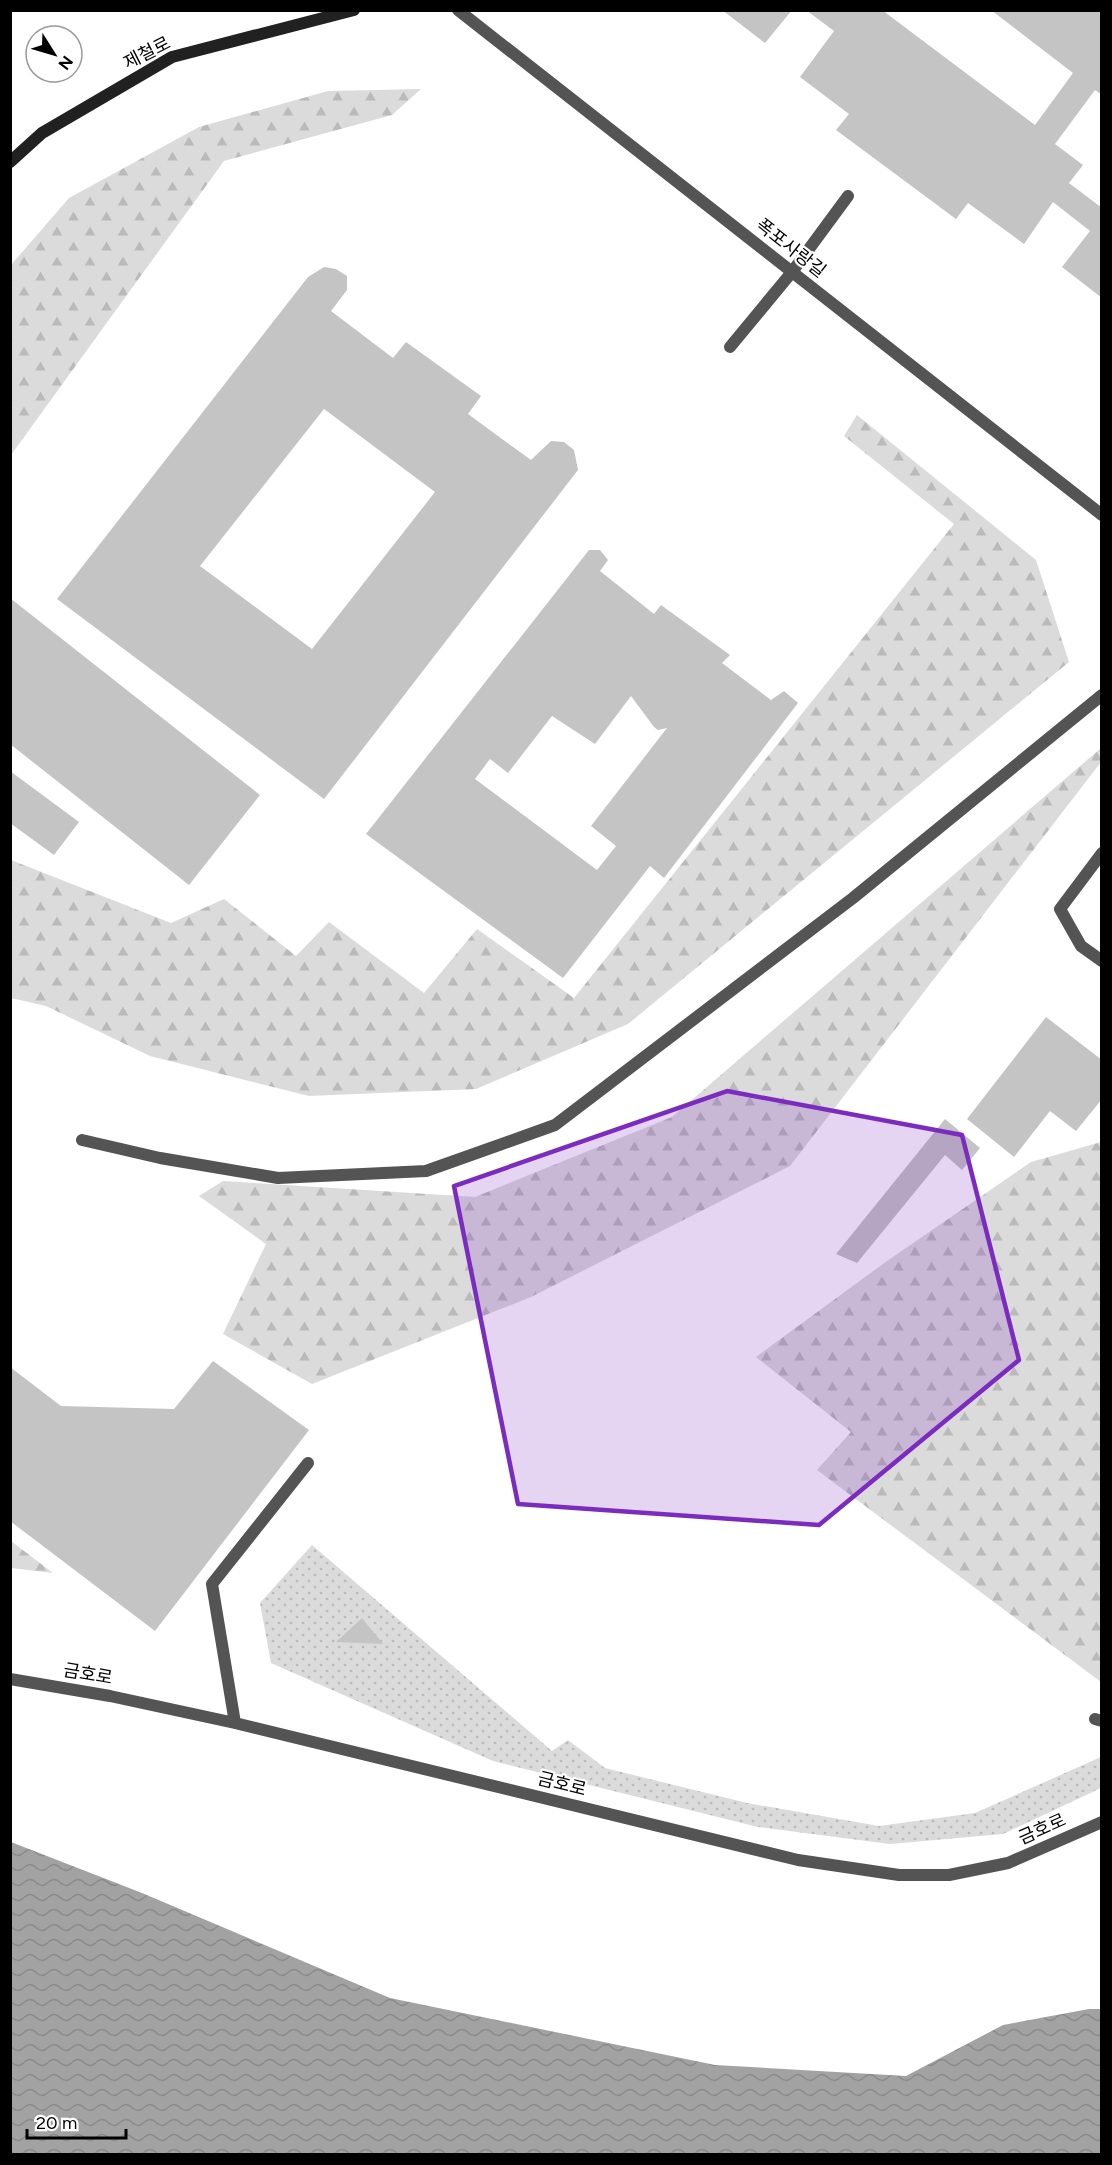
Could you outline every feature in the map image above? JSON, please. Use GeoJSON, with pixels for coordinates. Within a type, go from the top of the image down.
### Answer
{"type":"FeatureCollection","features":[{"type":"Feature","properties":{"kind":"main road","name":"제철로"},"geometry":{"type":"LineString","coordinates":[[10,162],[42,133],[172,57],[354,10]]}},
{"type":"Feature","properties":{"kind":"street","name":"폭포사랑길"},"geometry":{"type":"LineString","coordinates":[[458,10],[1101,515]]}},
{"type":"Feature","properties":{"kind":"street"},"geometry":{"type":"LineString","coordinates":[[730,347],[792,272],[848,196]]}},
{"type":"Feature","properties":{"kind":"street"},"geometry":{"type":"LineString","coordinates":[[82,1140],[160,1158],[278,1178],[426,1171],[555,1125],[853,898],[1101,695]]}},
{"type":"Feature","properties":{"kind":"street"},"geometry":{"type":"LineString","coordinates":[[1101,853],[1060,909],[1081,946],[1101,961]]}},
{"type":"Feature","properties":{"kind":"street"},"geometry":{"type":"LineString","coordinates":[[235,1723],[212,1584],[308,1463]]}},
{"type":"Feature","properties":{"kind":"street","name":"금호로"},"geometry":{"type":"LineString","coordinates":[[10,1679],[235,1723],[798,1860],[899,1875],[949,1875],[1008,1863],[1101,1822]]}},
{"type":"Feature","properties":{"kind":"highlighted area"},"geometry":{"type":"Polygon","coordinates":[[[727,1091],[962,1135],[1019,1360],[819,1525],[518,1504],[454,1186],[727,1091]]]}},
{"type":"Feature","properties":{"kind":"green space"},"geometry":{"type":"Polygon","coordinates":[[[421,89],[392,115],[224,161],[11,455],[11,265],[69,198],[199,127],[328,91],[421,89]]]}},
{"type":"Feature","properties":{"kind":"green space"},"geometry":{"type":"Polygon","coordinates":[[[857,415],[1036,560],[1069,662],[628,1024],[476,1089],[309,1096],[150,1056],[46,1006],[11,998],[11,860],[171,923],[224,899],[296,956],[329,922],[424,993],[477,929],[574,998],[954,524],[844,436],[857,415]]]}},
{"type":"Feature","properties":{"kind":"green space"},"geometry":{"type":"Polygon","coordinates":[[[1101,748],[1101,762],[790,1166],[531,1297],[312,1384],[223,1334],[266,1244],[199,1196],[223,1181],[475,1197],[672,1117],[1101,748]]]}},
{"type":"Feature","properties":{"kind":"green space"},"geometry":{"type":"Polygon","coordinates":[[[1101,1142],[1101,1682],[817,1470],[851,1432],[756,1357],[887,1261],[1031,1162],[1101,1142]]]}},
{"type":"Feature","properties":{"kind":"green space"},"geometry":{"type":"Polygon","coordinates":[[[11,1541],[53,1573],[11,1568],[11,1541]]]}},
{"type":"Feature","properties":{"kind":"green space"},"geometry":{"type":"Polygon","coordinates":[[[312,1545],[552,1751],[568,1740],[605,1768],[747,1803],[879,1826],[975,1813],[1101,1757],[1101,1788],[1003,1834],[890,1844],[758,1827],[493,1761],[271,1663],[260,1603],[312,1545]]]}},
{"type":"Feature","properties":{"kind":"water"},"geometry":{"type":"Polygon","coordinates":[[[11,1842],[142,1893],[390,1998],[715,2065],[906,2076],[1003,2025],[1089,2009],[1101,2009],[1101,2154],[11,2154],[11,1842]]]}},
{"type":"Feature","properties":{"kind":"building"},"geometry":{"type":"Polygon","coordinates":[[[722,10],[792,10],[765,43],[722,10]]]}},
{"type":"Feature","properties":{"kind":"building"},"geometry":{"type":"Polygon","coordinates":[[[806,10],[882,10],[1035,125],[1073,73],[991,10],[1102,10],[1102,95],[1095,90],[1055,144],[1083,165],[1069,183],[1102,208],[1102,298],[1062,267],[1090,231],[1053,202],[1024,244],[968,203],[956,219],[836,130],[849,114],[800,77],[834,31],[806,10]]]}},
{"type":"Feature","properties":{"kind":"building"},"geometry":{"type":"Polygon","coordinates":[[[324,267],[336,269],[347,276],[347,290],[331,311],[393,358],[406,342],[481,396],[468,414],[531,460],[551,441],[564,442],[574,450],[578,470],[324,799],[57,599],[308,277],[324,267]],[[324,409],[200,566],[312,649],[435,492],[324,409]]]}},
{"type":"Feature","properties":{"kind":"building"},"geometry":{"type":"Polygon","coordinates":[[[589,550],[600,550],[608,560],[600,571],[654,614],[661,605],[730,655],[722,663],[771,700],[784,691],[798,703],[664,878],[650,866],[563,978],[366,834],[589,550]],[[631,696],[595,744],[552,716],[508,773],[490,759],[475,779],[597,870],[616,846],[591,826],[667,728],[658,730],[631,696]]]}},
{"type":"Feature","properties":{"kind":"building"},"geometry":{"type":"Polygon","coordinates":[[[10,598],[260,795],[189,885],[10,744],[10,598]]]}},
{"type":"Feature","properties":{"kind":"building"},"geometry":{"type":"Polygon","coordinates":[[[10,771],[79,822],[54,855],[10,823],[10,771]]]}},
{"type":"Feature","properties":{"kind":"building"},"geometry":{"type":"Polygon","coordinates":[[[1046,1017],[1102,1060],[1102,1099],[1076,1131],[1050,1111],[1014,1157],[967,1119],[1046,1017]]]}},
{"type":"Feature","properties":{"kind":"building"},"geometry":{"type":"Polygon","coordinates":[[[945,1119],[980,1148],[962,1170],[945,1155],[857,1263],[836,1254],[945,1119]]]}},
{"type":"Feature","properties":{"kind":"building"},"geometry":{"type":"Polygon","coordinates":[[[213,1361],[309,1430],[155,1631],[10,1521],[10,1367],[61,1406],[174,1409],[213,1361]]]}},
{"type":"Feature","properties":{"kind":"building"},"geometry":{"type":"Polygon","coordinates":[[[362,1618],[383,1644],[336,1642],[362,1618]]]}}]}
